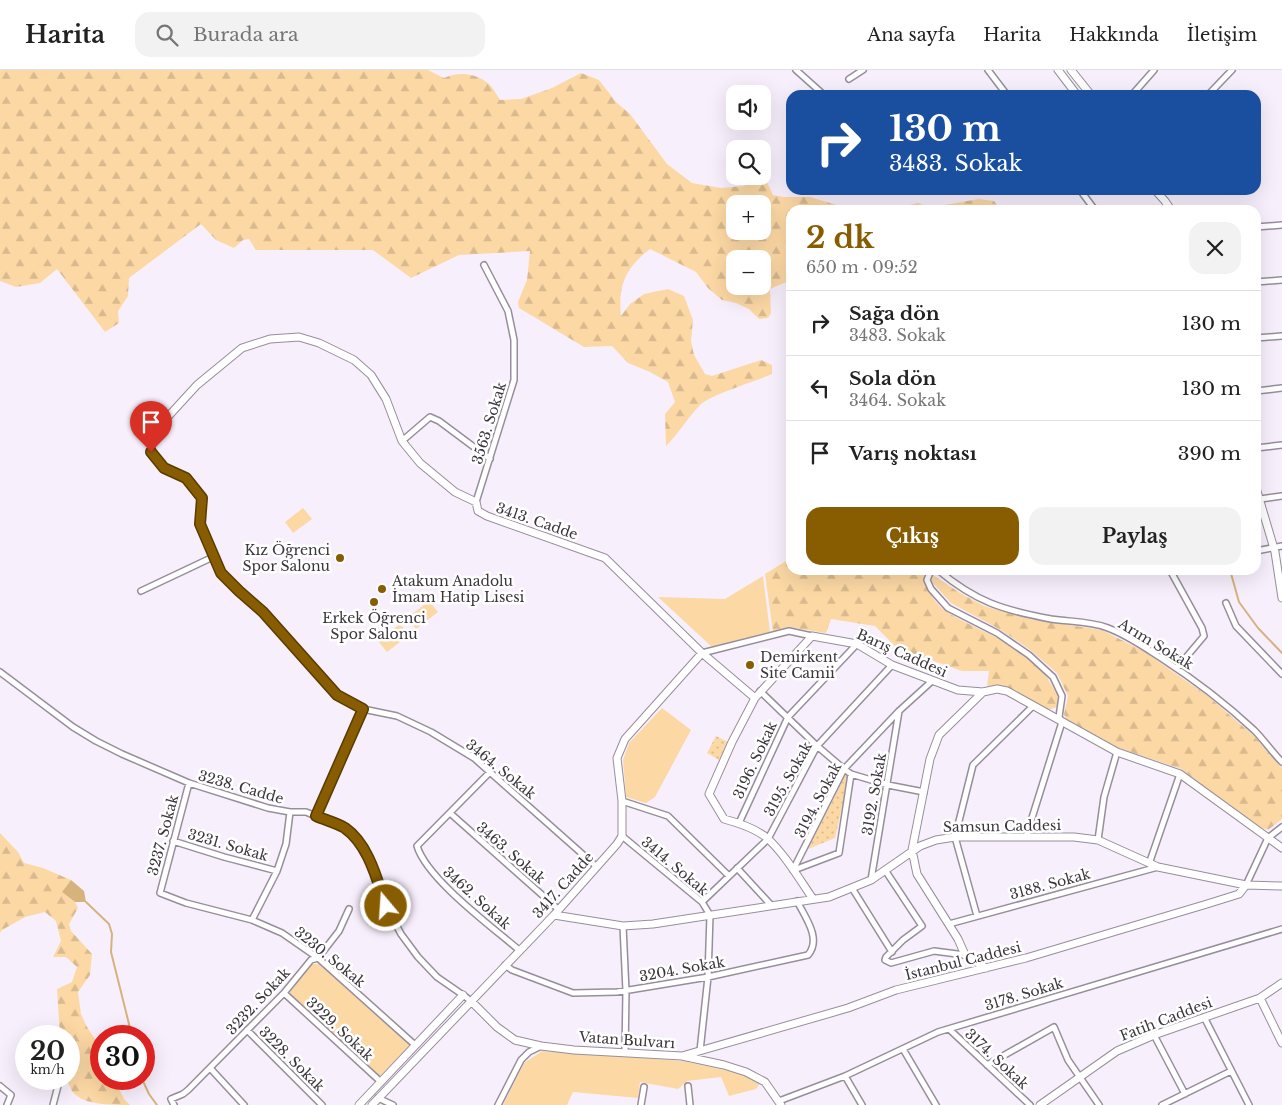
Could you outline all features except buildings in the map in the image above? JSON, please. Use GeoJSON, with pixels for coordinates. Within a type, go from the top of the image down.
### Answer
{"type":"FeatureCollection","features":[{"type":"Feature","properties":{"kind":"street"},"geometry":{"type":"LineString","coordinates":[[796,70],[818,90]]}},
{"type":"Feature","properties":{"kind":"street"},"geometry":{"type":"LineString","coordinates":[[849,79],[863,70]]}},
{"type":"Feature","properties":{"kind":"street"},"geometry":{"type":"LineString","coordinates":[[988,70],[1003,90]]}},
{"type":"Feature","properties":{"kind":"street"},"geometry":{"type":"LineString","coordinates":[[1058,70],[1072,90]]}},
{"type":"Feature","properties":{"kind":"street"},"geometry":{"type":"LineString","coordinates":[[1071,70],[1086,90]]}},
{"type":"Feature","properties":{"kind":"street"},"geometry":{"type":"LineString","coordinates":[[1136,90],[1154,70]]}},
{"type":"Feature","properties":{"kind":"street"},"geometry":{"type":"LineString","coordinates":[[1213,90],[1232,70]]}},
{"type":"Feature","properties":{"kind":"street"},"geometry":{"type":"LineString","coordinates":[[1160,195],[1166,201]]}},
{"type":"Feature","properties":{"kind":"street"},"geometry":{"type":"LineString","coordinates":[[1163,195],[1168,205]]}},
{"type":"Feature","properties":{"kind":"street"},"geometry":{"type":"LineString","coordinates":[[1261,227],[1282,225]]}},
{"type":"Feature","properties":{"kind":"street","name":"3563. Sokak"},"geometry":{"type":"LineString","coordinates":[[476,502],[514,380],[514,340],[508,311],[484,264]]}},
{"type":"Feature","properties":{"kind":"street"},"geometry":{"type":"LineString","coordinates":[[1261,282],[1282,280]]}},
{"type":"Feature","properties":{"kind":"street"},"geometry":{"type":"LineString","coordinates":[[1261,338],[1282,336]]}},
{"type":"Feature","properties":{"kind":"street","name":"3413. Cadde"},"geometry":{"type":"LineString","coordinates":[[151,452],[153,433],[197,385],[242,348],[270,339],[299,337],[319,343],[354,360],[371,375],[386,399],[402,440],[420,463],[430,472],[463,497],[476,502],[478,511],[486,516],[605,558],[702,653],[755,698]]}},
{"type":"Feature","properties":{"kind":"street"},"geometry":{"type":"LineString","coordinates":[[1261,391],[1282,388]]}},
{"type":"Feature","properties":{"kind":"street"},"geometry":{"type":"LineString","coordinates":[[402,440],[430,417],[440,421],[490,459]]}},
{"type":"Feature","properties":{"kind":"street"},"geometry":{"type":"LineString","coordinates":[[1261,447],[1282,445]]}},
{"type":"Feature","properties":{"kind":"street","name":"3464. Sokak"},"geometry":{"type":"LineString","coordinates":[[151,452],[164,468],[186,478],[202,498],[200,524],[221,573],[263,612],[337,695],[363,709],[397,716],[431,732],[474,758],[597,867]]}},
{"type":"Feature","properties":{"kind":"street"},"geometry":{"type":"LineString","coordinates":[[1261,499],[1282,496]]}},
{"type":"Feature","properties":{"kind":"street"},"geometry":{"type":"LineString","coordinates":[[1261,502],[1274,547],[1282,598]]}},
{"type":"Feature","properties":{"kind":"street"},"geometry":{"type":"LineString","coordinates":[[1261,550],[1282,546]]}},
{"type":"Feature","properties":{"kind":"street"},"geometry":{"type":"LineString","coordinates":[[141,591],[213,557]]}},
{"type":"Feature","properties":{"kind":"street"},"geometry":{"type":"LineString","coordinates":[[928,575],[927,580],[931,589],[948,608],[997,633],[1029,655],[1053,677],[1062,696],[1059,717],[1062,722],[1026,837]]}},
{"type":"Feature","properties":{"kind":"street","name":"Arım Sokak"},"geometry":{"type":"LineString","coordinates":[[944,575],[955,584],[988,603],[1009,610],[1052,619],[1106,627],[1145,647],[1213,693],[1256,732],[1282,762]]}},
{"type":"Feature","properties":{"kind":"street"},"geometry":{"type":"LineString","coordinates":[[1173,575],[1202,628],[1204,636],[1177,668]]}},
{"type":"Feature","properties":{"kind":"street"},"geometry":{"type":"LineString","coordinates":[[1226,603],[1236,626],[1282,674]]}},
{"type":"Feature","properties":{"kind":"street"},"geometry":{"type":"LineString","coordinates":[[622,836],[622,801],[617,758],[625,739],[702,653],[789,631],[812,636]]}},
{"type":"Feature","properties":{"kind":"street"},"geometry":{"type":"LineString","coordinates":[[812,636],[755,698],[732,742],[709,794],[724,819],[755,830],[768,839],[813,899]]}},
{"type":"Feature","properties":{"kind":"street","name":"Barış Caddesi"},"geometry":{"type":"LineString","coordinates":[[812,636],[857,644],[892,665],[958,690],[984,692],[997,688],[1007,691],[1117,752],[1180,774],[1282,848]]}},
{"type":"Feature","properties":{"kind":"street","name":"3196. Sokak"},"geometry":{"type":"LineString","coordinates":[[739,823],[788,717],[857,644]]}},
{"type":"Feature","properties":{"kind":"street","name":"3195. Sokak"},"geometry":{"type":"LineString","coordinates":[[702,902],[768,839],[816,746],[892,665]]}},
{"type":"Feature","properties":{"kind":"street","name":"3238. Cadde"},"geometry":{"type":"LineString","coordinates":[[0,672],[73,727],[96,741],[188,783],[268,808],[290,812],[306,812],[345,828],[363,848],[374,871],[386,906],[401,934],[437,978],[464,994],[471,1002]]}},
{"type":"Feature","properties":{"kind":"street","name":"3194. Sokak"},"geometry":{"type":"LineString","coordinates":[[793,870],[844,769],[899,711],[932,681]]}},
{"type":"Feature","properties":{"kind":"street"},"geometry":{"type":"LineString","coordinates":[[760,691],[816,746],[851,774],[888,785],[924,792]]}},
{"type":"Feature","properties":{"kind":"street"},"geometry":{"type":"LineString","coordinates":[[965,955],[958,939],[917,874],[912,850],[930,759],[939,735],[984,692]]}},
{"type":"Feature","properties":{"kind":"street"},"geometry":{"type":"LineString","coordinates":[[976,916],[955,837],[973,766],[1033,706]]}},
{"type":"Feature","properties":{"kind":"street"},"geometry":{"type":"LineString","coordinates":[[316,816],[363,709]]}},
{"type":"Feature","properties":{"kind":"street"},"geometry":{"type":"LineString","coordinates":[[1047,714],[1060,710]]}},
{"type":"Feature","properties":{"kind":"street","name":"3192. Sokak"},"geometry":{"type":"LineString","coordinates":[[871,880],[899,711]]}},
{"type":"Feature","properties":{"kind":"street"},"geometry":{"type":"LineString","coordinates":[[1098,840],[1104,797],[1117,752]]}},
{"type":"Feature","properties":{"kind":"street","name":"3462. Sokak"},"geometry":{"type":"LineString","coordinates":[[490,772],[416,846],[419,854],[446,886],[519,950]]}},
{"type":"Feature","properties":{"kind":"street"},"geometry":{"type":"LineString","coordinates":[[793,870],[839,853],[851,774]]}},
{"type":"Feature","properties":{"kind":"street"},"geometry":{"type":"LineString","coordinates":[[1149,864],[1180,774]]}},
{"type":"Feature","properties":{"kind":"street","name":"3237. Sokak"},"geometry":{"type":"LineString","coordinates":[[160,893],[188,783]]}},
{"type":"Feature","properties":{"kind":"street"},"geometry":{"type":"LineString","coordinates":[[622,801],[668,816],[729,876]]}},
{"type":"Feature","properties":{"kind":"street"},"geometry":{"type":"LineString","coordinates":[[252,920],[277,871],[286,844],[290,812]]}},
{"type":"Feature","properties":{"kind":"street","name":"3463. Sokak"},"geometry":{"type":"LineString","coordinates":[[450,813],[556,912]]}},
{"type":"Feature","properties":{"kind":"street"},"geometry":{"type":"LineString","coordinates":[[1246,885],[1268,838],[1282,827]]}},
{"type":"Feature","properties":{"kind":"street","name":"3417. Cadde"},"geometry":{"type":"LineString","coordinates":[[372,1105],[556,912],[622,836]]}},
{"type":"Feature","properties":{"kind":"street","name":"3414. Sokak"},"geometry":{"type":"LineString","coordinates":[[622,836],[702,902],[710,915]]}},
{"type":"Feature","properties":{"kind":"street","name":"Samsun Caddesi"},"geometry":{"type":"LineString","coordinates":[[556,912],[623,926],[653,924],[829,897],[871,880],[912,850],[936,840],[955,837],[1074,837],[1098,840],[1158,867],[1246,885],[1282,886]]}},
{"type":"Feature","properties":{"kind":"street","name":"3231. Sokak"},"geometry":{"type":"LineString","coordinates":[[173,841],[277,871]]}},
{"type":"Feature","properties":{"kind":"street","name":"3188. Sokak"},"geometry":{"type":"LineString","coordinates":[[948,924],[1158,867]]}},
{"type":"Feature","properties":{"kind":"street"},"geometry":{"type":"LineString","coordinates":[[737,868],[771,905]]}},
{"type":"Feature","properties":{"kind":"street"},"geometry":{"type":"LineString","coordinates":[[885,870],[922,926],[903,940],[886,957],[885,960],[887,962],[891,963],[934,951],[965,955],[986,968]]}},
{"type":"Feature","properties":{"kind":"street","name":"İstanbul Caddesi"},"geometry":{"type":"LineString","coordinates":[[682,1056],[848,1008],[896,990],[1044,953],[1207,904],[1239,894],[1246,885]]}},
{"type":"Feature","properties":{"kind":"street"},"geometry":{"type":"LineString","coordinates":[[852,888],[892,952]]}},
{"type":"Feature","properties":{"kind":"street","name":"3230. Sokak"},"geometry":{"type":"LineString","coordinates":[[160,893],[186,903],[252,920],[282,933],[318,958],[415,1045]]}},
{"type":"Feature","properties":{"kind":"street","name":"3204. Sokak"},"geometry":{"type":"LineString","coordinates":[[505,965],[512,970],[573,993],[626,991],[708,977],[808,955],[813,950],[814,944],[812,930],[798,901]]}},
{"type":"Feature","properties":{"kind":"street","name":"3232. Sokak"},"geometry":{"type":"LineString","coordinates":[[174,1105],[171,1099],[188,1090],[284,993],[310,960],[318,958],[339,931],[349,909]]}},
{"type":"Feature","properties":{"kind":"street"},"geometry":{"type":"LineString","coordinates":[[700,1051],[708,977],[710,915]]}},
{"type":"Feature","properties":{"kind":"street"},"geometry":{"type":"LineString","coordinates":[[623,926],[626,991],[625,1053]]}},
{"type":"Feature","properties":{"kind":"street","name":"3178. Sokak"},"geometry":{"type":"LineString","coordinates":[[780,1103],[948,1029],[1282,928]]}},
{"type":"Feature","properties":{"kind":"street","name":"Fatih Caddesi"},"geometry":{"type":"LineString","coordinates":[[1040,1105],[1117,1051],[1154,1035],[1260,998],[1281,986]]}},
{"type":"Feature","properties":{"kind":"street","name":"3229. Sokak"},"geometry":{"type":"LineString","coordinates":[[284,993],[381,1082]]}},
{"type":"Feature","properties":{"kind":"street"},"geometry":{"type":"LineString","coordinates":[[359,1105],[464,994]]}},
{"type":"Feature","properties":{"kind":"street"},"geometry":{"type":"LineString","coordinates":[[1260,998],[1282,1043]]}},
{"type":"Feature","properties":{"kind":"street","name":"Vatan Bulvarı"},"geometry":{"type":"LineString","coordinates":[[471,1002],[497,1027],[515,1040],[541,1046],[682,1056],[746,1072],[765,1082],[780,1103]]}},
{"type":"Feature","properties":{"kind":"street"},"geometry":{"type":"LineString","coordinates":[[1204,1017],[1249,1105]]}},
{"type":"Feature","properties":{"kind":"street"},"geometry":{"type":"LineString","coordinates":[[987,1065],[1054,1027],[1068,1060],[1099,1105]]}},
{"type":"Feature","properties":{"kind":"street","name":"3174. Sokak"},"geometry":{"type":"LineString","coordinates":[[948,1029],[1030,1105]]}},
{"type":"Feature","properties":{"kind":"street","name":"3228. Sokak"},"geometry":{"type":"LineString","coordinates":[[247,1030],[322,1105]]}},
{"type":"Feature","properties":{"kind":"street"},"geometry":{"type":"LineString","coordinates":[[1154,1035],[1185,1094]]}},
{"type":"Feature","properties":{"kind":"street"},"geometry":{"type":"LineString","coordinates":[[498,1105],[521,1060],[529,1052],[541,1046]]}},
{"type":"Feature","properties":{"kind":"street"},"geometry":{"type":"LineString","coordinates":[[903,1049],[936,1105]]}},
{"type":"Feature","properties":{"kind":"street"},"geometry":{"type":"LineString","coordinates":[[210,1068],[244,1105]]}},
{"type":"Feature","properties":{"kind":"street"},"geometry":{"type":"LineString","coordinates":[[1162,1105],[1231,1071]]}},
{"type":"Feature","properties":{"kind":"street"},"geometry":{"type":"LineString","coordinates":[[845,1076],[862,1105]]}},
{"type":"Feature","properties":{"kind":"street"},"geometry":{"type":"LineString","coordinates":[[0,1086],[11,1095],[8,1105]]}},
{"type":"Feature","properties":{"kind":"street"},"geometry":{"type":"LineString","coordinates":[[688,1086],[690,1105]]}},
{"type":"Feature","properties":{"kind":"street"},"geometry":{"type":"LineString","coordinates":[[641,1105],[644,1088]]}},
{"type":"Feature","properties":{"kind":"street"},"geometry":{"type":"LineString","coordinates":[[53,1105],[57,1090]]}},
{"type":"Feature","properties":{"kind":"street"},"geometry":{"type":"LineString","coordinates":[[378,1098],[393,1105]]}},
{"type":"Feature","properties":{"kind":"green space"},"geometry":{"type":"Polygon","coordinates":[[[0,70],[428,70],[444,78],[455,74],[479,77],[489,84],[500,100],[521,99],[552,88],[581,73],[599,80],[616,102],[630,114],[667,164],[692,183],[721,188],[768,185],[773,195],[810,197],[837,205],[786,205],[786,282],[771,289],[771,250],[726,250],[726,295],[770,295],[771,313],[768,318],[759,319],[749,309],[736,303],[722,300],[708,288],[696,272],[650,249],[634,263],[622,287],[621,316],[630,304],[644,294],[668,289],[684,296],[693,320],[691,341],[694,355],[705,374],[712,376],[761,360],[772,365],[772,374],[725,392],[701,404],[666,446],[665,414],[675,402],[668,382],[628,363],[612,346],[584,347],[519,308],[518,302],[527,280],[530,251],[459,255],[411,278],[373,250],[256,250],[249,239],[243,240],[234,248],[216,240],[201,224],[129,278],[128,296],[118,311],[119,323],[105,332],[57,269],[40,283],[16,287],[0,281],[0,70]]]}},
{"type":"Feature","properties":{"kind":"green space"},"geometry":{"type":"Polygon","coordinates":[[[979,199],[994,201],[997,205],[944,205],[979,199]]]}},
{"type":"Feature","properties":{"kind":"green space"},"geometry":{"type":"Polygon","coordinates":[[[303,508],[312,519],[293,533],[285,522],[303,508]]]}},
{"type":"Feature","properties":{"kind":"green space"},"geometry":{"type":"Polygon","coordinates":[[[786,561],[786,575],[924,575],[927,588],[934,599],[947,612],[1005,642],[1032,661],[1043,672],[1057,694],[1057,707],[1048,710],[1011,690],[1003,687],[987,686],[989,671],[962,671],[897,648],[875,626],[831,619],[826,633],[789,627],[773,632],[765,574],[786,561]]]}},
{"type":"Feature","properties":{"kind":"green space"},"geometry":{"type":"Polygon","coordinates":[[[933,575],[984,606],[1029,619],[1102,630],[1145,652],[1209,697],[1254,736],[1282,768],[1282,819],[1268,830],[1259,827],[1181,769],[1119,748],[1066,720],[1064,714],[1068,696],[1057,673],[1029,649],[1001,630],[951,603],[931,581],[933,575]]]}},
{"type":"Feature","properties":{"kind":"green space"},"geometry":{"type":"Polygon","coordinates":[[[763,576],[770,632],[712,647],[658,597],[725,599],[763,576]]]}},
{"type":"Feature","properties":{"kind":"green space"},"geometry":{"type":"Polygon","coordinates":[[[429,601],[438,612],[416,629],[407,618],[429,601]]]}},
{"type":"Feature","properties":{"kind":"green space"},"geometry":{"type":"Polygon","coordinates":[[[400,624],[409,635],[387,652],[378,641],[400,624]]]}},
{"type":"Feature","properties":{"kind":"green space"},"geometry":{"type":"Polygon","coordinates":[[[662,708],[691,730],[655,797],[646,803],[626,797],[623,760],[629,743],[662,708]]]}},
{"type":"Feature","properties":{"kind":"green space"},"geometry":{"type":"Polygon","coordinates":[[[716,736],[728,742],[719,760],[707,753],[716,736]]]}},
{"type":"Feature","properties":{"kind":"green space"},"geometry":{"type":"Polygon","coordinates":[[[846,774],[849,776],[835,838],[808,849],[846,774]]]}},
{"type":"Feature","properties":{"kind":"green space"},"geometry":{"type":"Polygon","coordinates":[[[0,833],[18,852],[24,863],[43,868],[71,880],[62,892],[75,902],[78,908],[69,924],[71,931],[92,954],[90,975],[78,992],[81,1014],[90,1032],[90,1090],[120,1090],[130,1105],[102,1104],[88,1101],[77,1096],[72,1090],[80,1090],[80,1025],[59,1025],[57,989],[72,982],[77,967],[66,957],[53,957],[61,941],[56,921],[45,912],[25,917],[0,933],[0,833]]]}},
{"type":"Feature","properties":{"kind":"green space"},"geometry":{"type":"Polygon","coordinates":[[[312,964],[319,964],[410,1045],[380,1076],[289,993],[312,964]]]}},
{"type":"Feature","properties":{"kind":"green space"},"geometry":{"type":"Polygon","coordinates":[[[542,1051],[683,1061],[747,1075],[760,1083],[756,1089],[729,1096],[721,1077],[687,1081],[678,1089],[640,1082],[638,1098],[573,1092],[567,1105],[503,1105],[524,1063],[542,1051]]]}},
{"type":"Feature","properties":{"kind":"shaded area"},"geometry":{"type":"Polygon","coordinates":[[[71,880],[84,891],[86,902],[75,902],[62,892],[71,880]]]}},
{"type":"Feature","properties":{"kind":"waterway"},"geometry":{"type":"LineString","coordinates":[[1231,575],[1239,602],[1258,628],[1282,653]]}},
{"type":"Feature","properties":{"kind":"waterway"},"geometry":{"type":"LineString","coordinates":[[86,902],[109,924],[112,934],[111,952],[129,1025]]}},
{"type":"Feature","properties":{"kind":"waterway"},"geometry":{"type":"LineString","coordinates":[[147,1090],[157,1105]]}},
{"type":"Feature","properties":{"kind":"place","name":"Kız Öğrenci Spor Salonu"},"geometry":{"type":"Point","coordinates":[340,558]}},
{"type":"Feature","properties":{"kind":"place","name":"Atakum Anadolu İmam Hatip Lisesi"},"geometry":{"type":"Point","coordinates":[382,589]}},
{"type":"Feature","properties":{"kind":"place","name":"Erkek Öğrenci Spor Salonu"},"geometry":{"type":"Point","coordinates":[374,602]}},
{"type":"Feature","properties":{"kind":"place","name":"Demirkent Site Camii"},"geometry":{"type":"Point","coordinates":[750,665]}},
{"type":"Feature","properties":{"kind":"route"},"geometry":{"type":"LineString","coordinates":[[151,452],[164,468],[186,478],[202,498],[200,524],[221,573],[263,612],[337,695],[363,709],[316,816],[345,828],[363,848],[374,871],[386,906]]}}]}
